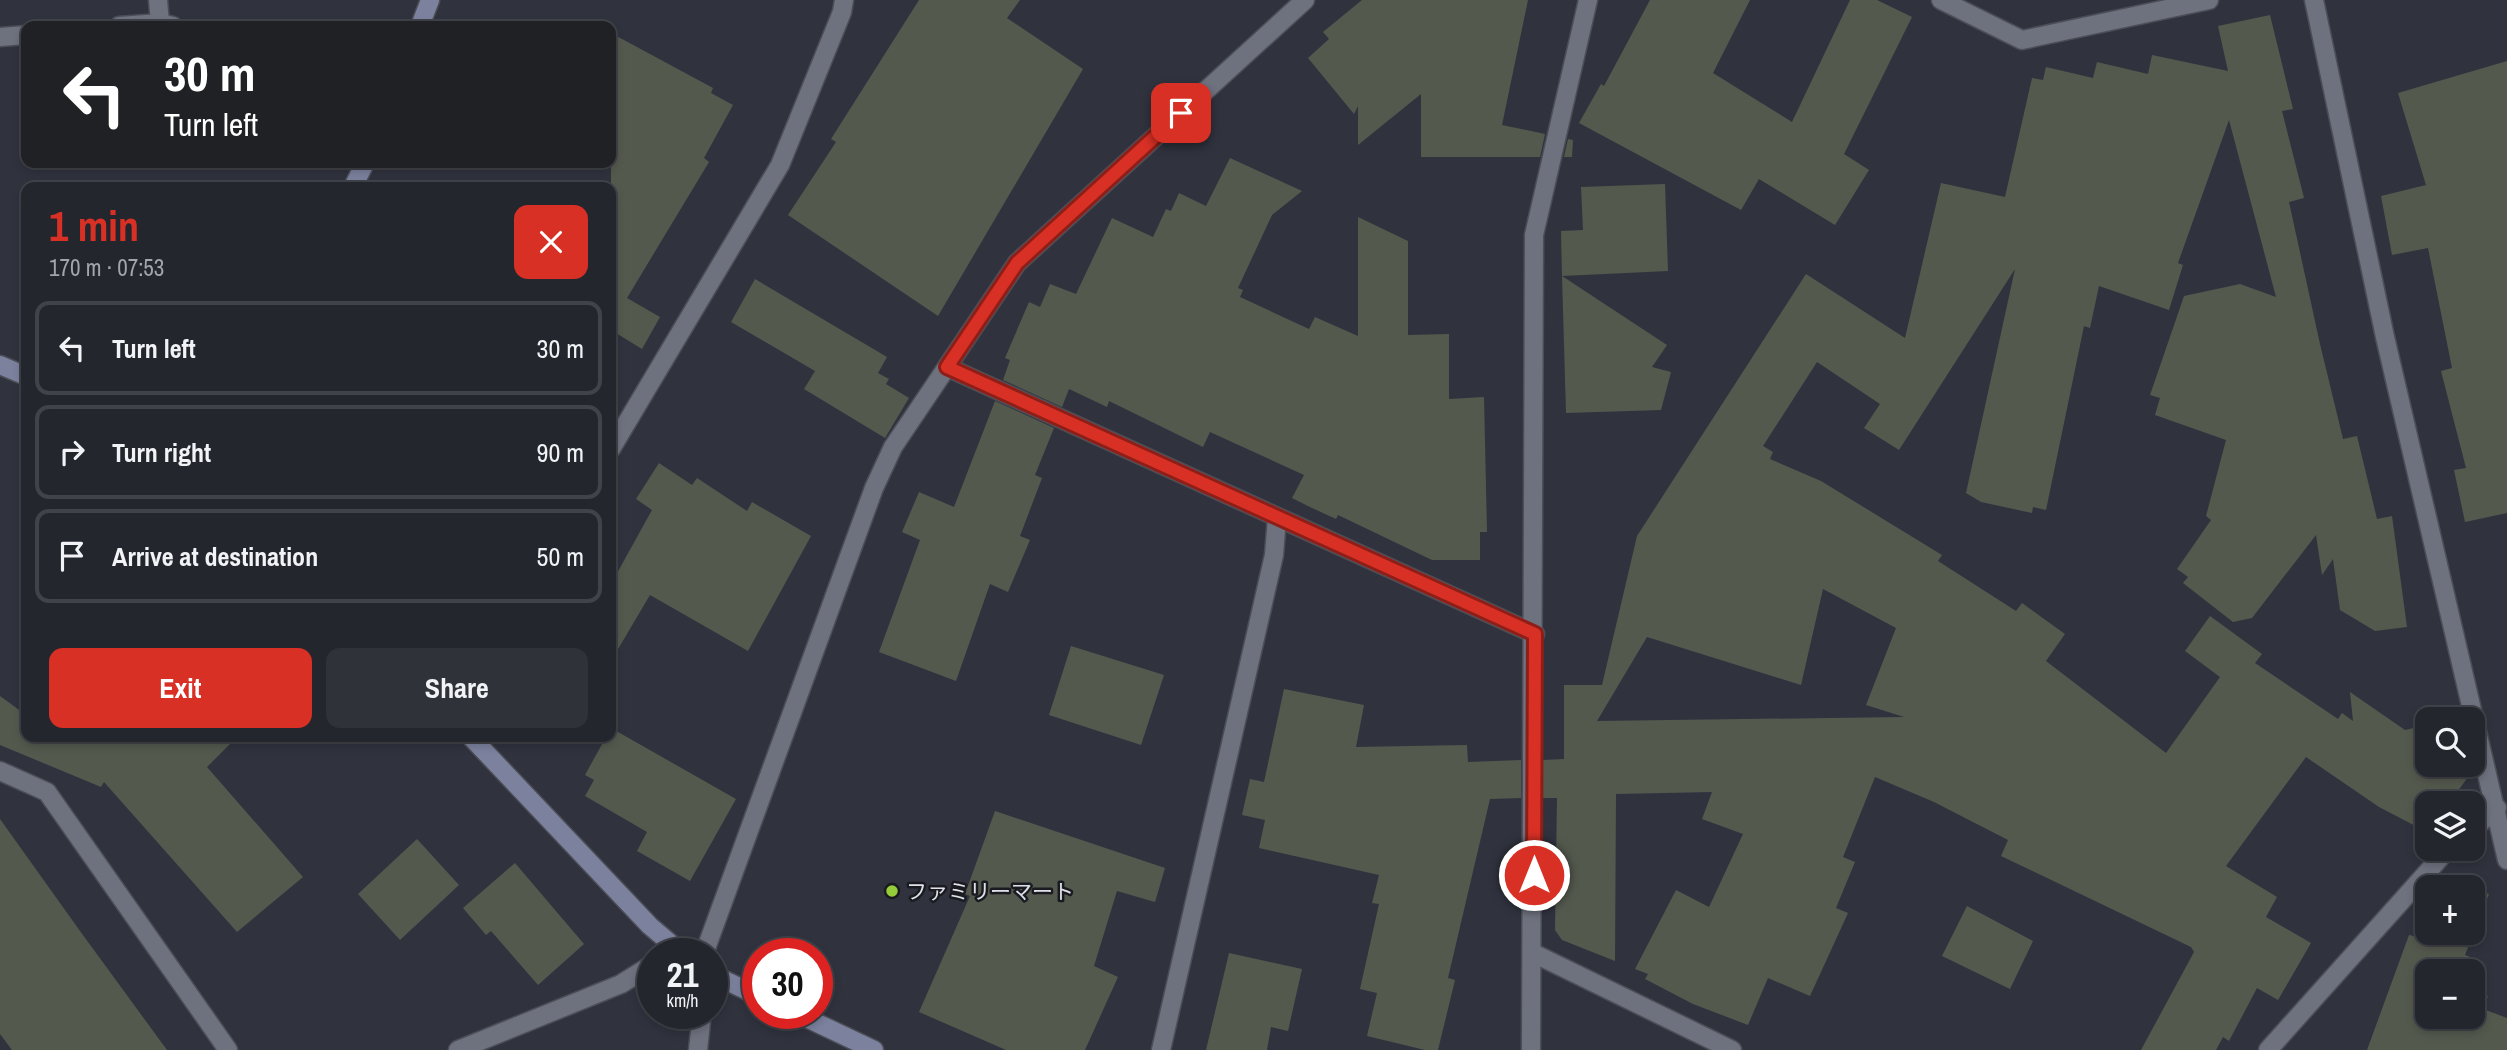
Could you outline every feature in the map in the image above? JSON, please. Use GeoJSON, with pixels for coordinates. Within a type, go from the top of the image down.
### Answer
{"type":"FeatureCollection","features":[{"type":"Feature","properties":{"kind":"street"},"geometry":{"type":"LineString","coordinates":[[158,0],[166,21]]}},
{"type":"Feature","properties":{"kind":"street"},"geometry":{"type":"LineString","coordinates":[[423,21],[430,0]]}},
{"type":"Feature","properties":{"kind":"street"},"geometry":{"type":"LineString","coordinates":[[616,441],[779,164],[842,12],[844,0]]}},
{"type":"Feature","properties":{"kind":"street"},"geometry":{"type":"LineString","coordinates":[[710,938],[874,488],[893,447],[1017,263],[1305,0]]}},
{"type":"Feature","properties":{"kind":"street"},"geometry":{"type":"LineString","coordinates":[[1531,1050],[1535,634],[1534,235],[1588,0]]}},
{"type":"Feature","properties":{"kind":"street"},"geometry":{"type":"LineString","coordinates":[[1941,0],[2022,40],[2209,0]]}},
{"type":"Feature","properties":{"kind":"street"},"geometry":{"type":"LineString","coordinates":[[2314,0],[2385,337],[2502,808],[2507,860]]}},
{"type":"Feature","properties":{"kind":"street"},"geometry":{"type":"LineString","coordinates":[[0,37],[21,35]]}},
{"type":"Feature","properties":{"kind":"street"},"geometry":{"type":"LineString","coordinates":[[0,365],[21,374]]}},
{"type":"Feature","properties":{"kind":"street"},"geometry":{"type":"LineString","coordinates":[[947,367],[1535,634]]}},
{"type":"Feature","properties":{"kind":"street"},"geometry":{"type":"LineString","coordinates":[[1161,1050],[1274,555],[1278,517]]}},
{"type":"Feature","properties":{"kind":"street"},"geometry":{"type":"LineString","coordinates":[[476,742],[662,938]]}},
{"type":"Feature","properties":{"kind":"street"},"geometry":{"type":"LineString","coordinates":[[0,771],[47,792],[228,1050]]}},
{"type":"Feature","properties":{"kind":"street"},"geometry":{"type":"LineString","coordinates":[[2485,820],[2502,808]]}},
{"type":"Feature","properties":{"kind":"street"},"geometry":{"type":"LineString","coordinates":[[2268,1050],[2437,861]]}},
{"type":"Feature","properties":{"kind":"street"},"geometry":{"type":"LineString","coordinates":[[1533,953],[1732,1050]]}},
{"type":"Feature","properties":{"kind":"street"},"geometry":{"type":"LineString","coordinates":[[458,1050],[621,984],[637,974]]}},
{"type":"Feature","properties":{"kind":"street"},"geometry":{"type":"LineString","coordinates":[[698,1050],[700,1029]]}},
{"type":"Feature","properties":{"kind":"street"},"geometry":{"type":"LineString","coordinates":[[830,1029],[874,1050]]}},
{"type":"Feature","properties":{"kind":"building"},"geometry":{"type":"Polygon","coordinates":[[[919,0],[1020,0],[1007,18],[1083,69],[938,316],[788,215],[836,142],[831,139],[919,0]]]}},
{"type":"Feature","properties":{"kind":"building"},"geometry":{"type":"Polygon","coordinates":[[[1362,0],[1528,0],[1502,125],[1545,134],[1540,157],[1421,157],[1421,94],[1358,145],[1358,106],[1354,114],[1308,58],[1329,39],[1323,32],[1362,0]]]}},
{"type":"Feature","properties":{"kind":"building"},"geometry":{"type":"Polygon","coordinates":[[[1650,0],[1750,0],[1713,73],[1792,122],[1850,0],[1877,0],[1912,17],[1844,154],[1869,170],[1835,225],[1759,179],[1741,210],[1579,123],[1601,84],[1604,86],[1650,0]]]}},
{"type":"Feature","properties":{"kind":"building"},"geometry":{"type":"Polygon","coordinates":[[[2270,15],[2293,109],[2282,111],[2304,198],[2289,202],[2320,344],[2343,439],[2357,436],[2377,519],[2392,516],[2407,627],[2375,631],[2340,610],[2333,559],[2322,575],[2316,535],[2252,618],[2233,622],[2183,583],[2188,577],[2177,569],[2211,520],[2206,516],[2226,440],[2155,415],[2160,398],[2150,395],[2184,296],[2240,284],[2276,297],[2229,120],[2178,263],[2183,265],[2169,310],[2099,286],[2090,328],[2084,326],[2046,510],[2033,507],[2032,513],[1981,502],[1966,493],[2015,269],[1899,450],[1864,428],[1880,404],[1817,362],[1763,446],[1773,452],[1770,459],[1821,481],[1942,555],[1938,561],[2016,611],[2022,603],[2065,634],[2046,661],[2166,753],[2220,677],[2185,651],[2210,616],[2262,654],[2255,663],[2338,719],[2342,713],[2353,721],[2350,692],[2405,730],[2415,728],[2415,777],[2468,777],[2458,791],[2415,791],[2415,826],[2379,807],[2306,757],[2226,866],[2277,897],[2266,917],[2311,943],[2278,1000],[2257,988],[2229,1041],[2223,1037],[2216,1050],[2141,1050],[2194,952],[2191,947],[2001,856],[2008,840],[1934,802],[1875,777],[1843,857],[1855,862],[1836,908],[1848,913],[1810,996],[1768,978],[1748,1025],[1693,1004],[1645,979],[1648,974],[1635,969],[1676,890],[1709,907],[1743,834],[1702,819],[1712,792],[1616,794],[1615,961],[1562,940],[1555,930],[1557,798],[1543,798],[1543,760],[1564,759],[1564,685],[1602,685],[1637,536],[1806,274],[1905,338],[1941,183],[2005,197],[2032,78],[2043,80],[2046,67],[2093,78],[2097,62],[2148,74],[2152,55],[2228,71],[2218,26],[2270,15]],[[1823,589],[1801,685],[1647,637],[1597,721],[1904,717],[1866,705],[1896,628],[1823,589]]]}},
{"type":"Feature","properties":{"kind":"building"},"geometry":{"type":"Polygon","coordinates":[[[616,36],[713,88],[711,93],[733,105],[704,158],[709,162],[627,298],[660,317],[642,349],[616,333],[616,182],[611,182],[611,168],[616,168],[616,36]]]}},
{"type":"Feature","properties":{"kind":"building"},"geometry":{"type":"Polygon","coordinates":[[[2507,61],[2507,513],[2465,522],[2454,470],[2466,468],[2441,371],[2452,368],[2428,248],[2392,255],[2381,196],[2426,185],[2398,93],[2507,61]]]}},
{"type":"Feature","properties":{"kind":"building"},"geometry":{"type":"Polygon","coordinates":[[[1568,139],[1573,140],[1572,157],[1564,157],[1568,139]]]}},
{"type":"Feature","properties":{"kind":"building"},"geometry":{"type":"Polygon","coordinates":[[[1230,158],[1302,191],[1272,215],[1238,288],[1243,290],[1240,297],[1309,329],[1315,317],[1358,336],[1358,217],[1408,241],[1408,335],[1449,334],[1449,399],[1484,397],[1487,532],[1480,532],[1480,560],[1432,560],[1338,515],[1336,519],[1312,508],[1292,498],[1304,475],[1210,432],[1203,447],[1109,401],[1107,407],[1069,389],[1062,407],[1003,380],[1010,360],[1005,358],[1029,302],[1040,307],[1050,284],[1076,294],[1112,218],[1153,237],[1166,209],[1171,211],[1179,193],[1206,206],[1230,158]]]}},
{"type":"Feature","properties":{"kind":"building"},"geometry":{"type":"Polygon","coordinates":[[[1665,184],[1668,271],[1562,276],[1561,231],[1583,230],[1581,187],[1665,184]]]}},
{"type":"Feature","properties":{"kind":"building"},"geometry":{"type":"Polygon","coordinates":[[[1562,276],[1667,345],[1652,367],[1671,372],[1661,410],[1566,413],[1562,276]]]}},
{"type":"Feature","properties":{"kind":"building"},"geometry":{"type":"Polygon","coordinates":[[[755,279],[887,357],[878,373],[889,379],[886,384],[909,398],[885,438],[804,389],[815,371],[731,322],[755,279]]]}},
{"type":"Feature","properties":{"kind":"building"},"geometry":{"type":"Polygon","coordinates":[[[995,401],[1054,428],[1035,475],[1042,478],[1020,536],[1030,540],[1008,592],[990,584],[956,681],[879,652],[920,540],[902,532],[919,492],[954,507],[995,401]]]}},
{"type":"Feature","properties":{"kind":"building"},"geometry":{"type":"Polygon","coordinates":[[[659,463],[692,485],[697,478],[747,511],[752,502],[811,536],[748,651],[650,595],[616,653],[616,575],[652,510],[636,499],[659,463]]]}},
{"type":"Feature","properties":{"kind":"building"},"geometry":{"type":"Polygon","coordinates":[[[1071,646],[1164,675],[1141,745],[1049,715],[1071,646]]]}},
{"type":"Feature","properties":{"kind":"building"},"geometry":{"type":"Polygon","coordinates":[[[1284,689],[1364,705],[1356,747],[1467,745],[1468,762],[1521,760],[1521,798],[1490,799],[1448,978],[1455,980],[1438,1050],[1425,1050],[1367,1036],[1377,993],[1360,989],[1379,904],[1372,903],[1379,875],[1259,848],[1265,820],[1242,815],[1250,779],[1264,782],[1284,689]]]}},
{"type":"Feature","properties":{"kind":"building"},"geometry":{"type":"Polygon","coordinates":[[[0,696],[21,711],[21,742],[232,742],[207,767],[303,877],[237,932],[104,782],[101,787],[0,745],[0,696]]]}},
{"type":"Feature","properties":{"kind":"building"},"geometry":{"type":"Polygon","coordinates":[[[616,731],[736,799],[690,881],[637,851],[647,832],[585,796],[594,780],[585,775],[603,742],[616,742],[616,731]]]}},
{"type":"Feature","properties":{"kind":"building"},"geometry":{"type":"Polygon","coordinates":[[[995,811],[1165,868],[1155,902],[1117,891],[1094,966],[1118,977],[1085,1050],[1006,1050],[919,1012],[970,896],[965,894],[995,811]]]}},
{"type":"Feature","properties":{"kind":"building"},"geometry":{"type":"Polygon","coordinates":[[[0,819],[167,1050],[12,1050],[0,1034],[0,819]]]}},
{"type":"Feature","properties":{"kind":"building"},"geometry":{"type":"Polygon","coordinates":[[[417,839],[459,885],[400,940],[358,894],[417,839]]]}},
{"type":"Feature","properties":{"kind":"building"},"geometry":{"type":"Polygon","coordinates":[[[515,863],[584,944],[538,985],[491,931],[486,935],[463,908],[515,863]]]}},
{"type":"Feature","properties":{"kind":"building"},"geometry":{"type":"Polygon","coordinates":[[[1967,906],[2033,941],[2010,989],[1942,956],[1967,906]]]}},
{"type":"Feature","properties":{"kind":"building"},"geometry":{"type":"Polygon","coordinates":[[[2415,933],[2415,945],[2469,945],[2465,955],[2475,959],[2415,959],[2415,1029],[2485,1029],[2485,1010],[2507,1018],[2507,1050],[2367,1050],[2409,935],[2414,936],[2415,933]]]}},
{"type":"Feature","properties":{"kind":"building"},"geometry":{"type":"Polygon","coordinates":[[[1229,953],[1302,969],[1288,1031],[1271,1027],[1267,1050],[1206,1050],[1229,953]]]}},
{"type":"Feature","properties":{"kind":"place","name":"ファミリーマート"},"geometry":{"type":"Point","coordinates":[892,891]}},
{"type":"Feature","properties":{"kind":"route"},"geometry":{"type":"LineString","coordinates":[[1181,113],[1017,263],[947,367],[1535,634],[1534,875]]}}]}
